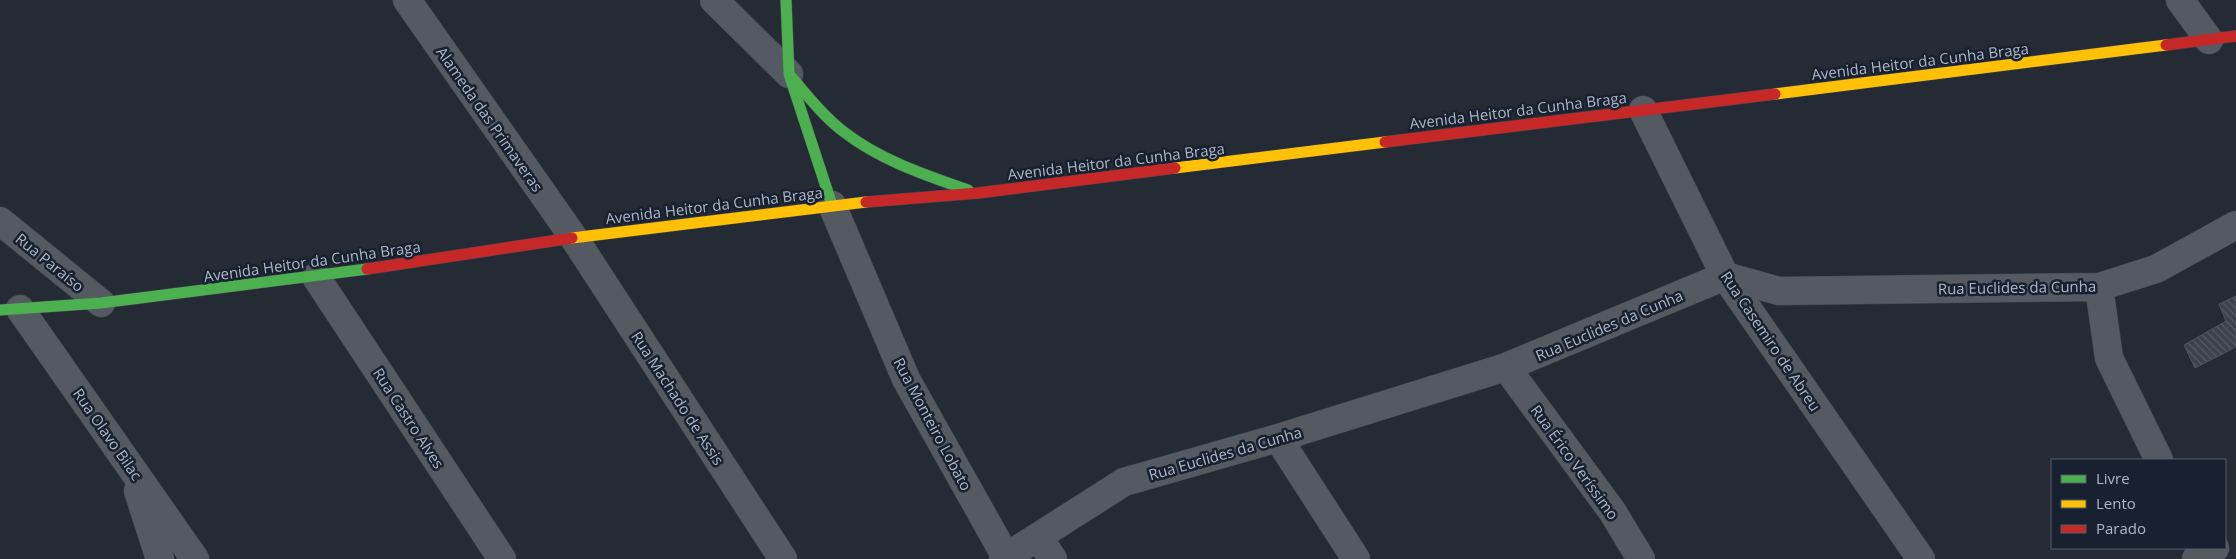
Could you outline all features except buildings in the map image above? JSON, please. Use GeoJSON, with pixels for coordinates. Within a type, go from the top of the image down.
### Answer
{"type":"FeatureCollection","features":[{"type":"Feature","properties":{"kind":"street","name":"Alameda das Primaveras"},"geometry":{"type":"LineString","coordinates":[[407,0],[574,238]]}},
{"type":"Feature","properties":{"kind":"street"},"geometry":{"type":"LineString","coordinates":[[714,0],[789,74],[830,120],[863,145],[910,170],[978,193]]}},
{"type":"Feature","properties":{"kind":"street"},"geometry":{"type":"LineString","coordinates":[[786,0],[789,74],[832,205]]}},
{"type":"Feature","properties":{"kind":"street"},"geometry":{"type":"LineString","coordinates":[[2180,0],[2209,40]]}},
{"type":"Feature","properties":{"kind":"street","name":"Avenida Heitor da Cunha Braga"},"geometry":{"type":"LineString","coordinates":[[10,309],[101,303],[316,277],[574,238],[832,205],[978,193],[2236,36]]}},
{"type":"Feature","properties":{"kind":"street","name":"Rua Casemiro de Abreu"},"geometry":{"type":"LineString","coordinates":[[1643,110],[1725,276],[1921,559]]}},
{"type":"Feature","properties":{"kind":"street","name":"Rua Monteiro Lobato"},"geometry":{"type":"LineString","coordinates":[[832,205],[906,379],[1005,558]]}},
{"type":"Feature","properties":{"kind":"street","name":"Rua Paraíso"},"geometry":{"type":"LineString","coordinates":[[0,221],[101,303]]}},
{"type":"Feature","properties":{"kind":"street","name":"Rua Euclides da Cunha"},"geometry":{"type":"LineString","coordinates":[[1005,558],[1046,549],[1124,482],[1278,438],[1506,367],[1725,276],[1779,291],[2099,287],[2156,269],[2236,225]]}},
{"type":"Feature","properties":{"kind":"street","name":"Rua Machado de Assis"},"geometry":{"type":"LineString","coordinates":[[574,238],[783,559]]}},
{"type":"Feature","properties":{"kind":"street","name":"Rua Castro Alves"},"geometry":{"type":"LineString","coordinates":[[316,277],[502,559]]}},
{"type":"Feature","properties":{"kind":"street"},"geometry":{"type":"LineString","coordinates":[[2099,287],[2109,358],[2159,459]]}},
{"type":"Feature","properties":{"kind":"street","name":"Rua Olavo Bilac"},"geometry":{"type":"LineString","coordinates":[[10,309],[128,462],[196,559]]}},
{"type":"Feature","properties":{"kind":"street","name":"Rua Érico Veríssimo"},"geometry":{"type":"LineString","coordinates":[[1506,367],[1612,511],[1641,559]]}},
{"type":"Feature","properties":{"kind":"street"},"geometry":{"type":"LineString","coordinates":[[1278,438],[1356,559]]}},
{"type":"Feature","properties":{"kind":"street"},"geometry":{"type":"LineString","coordinates":[[128,462],[160,559]]}},
{"type":"Feature","properties":{"kind":"traffic: fast"},"geometry":{"type":"LineString","coordinates":[[786,0],[789,74],[832,205]]}},
{"type":"Feature","properties":{"kind":"traffic: fast"},"geometry":{"type":"LineString","coordinates":[[789,74],[829,119],[858,142],[903,166],[968,190]]}},
{"type":"Feature","properties":{"kind":"traffic: fast"},"geometry":{"type":"LineString","coordinates":[[0,310],[101,303],[367,269]]}},
{"type":"Feature","properties":{"kind":"traffic: slow"},"geometry":{"type":"LineString","coordinates":[[1775,94],[2166,45]]}},
{"type":"Feature","properties":{"kind":"traffic: slow"},"geometry":{"type":"LineString","coordinates":[[1175,168],[1385,142]]}},
{"type":"Feature","properties":{"kind":"traffic: slow"},"geometry":{"type":"LineString","coordinates":[[572,238],[866,202]]}},
{"type":"Feature","properties":{"kind":"traffic: jam"},"geometry":{"type":"LineString","coordinates":[[2166,45],[2236,36]]}},
{"type":"Feature","properties":{"kind":"traffic: jam"},"geometry":{"type":"LineString","coordinates":[[1385,142],[1775,94]]}},
{"type":"Feature","properties":{"kind":"traffic: jam"},"geometry":{"type":"LineString","coordinates":[[866,202],[978,193],[1175,168]]}},
{"type":"Feature","properties":{"kind":"traffic: jam"},"geometry":{"type":"LineString","coordinates":[[367,269],[572,238]]}}]}
